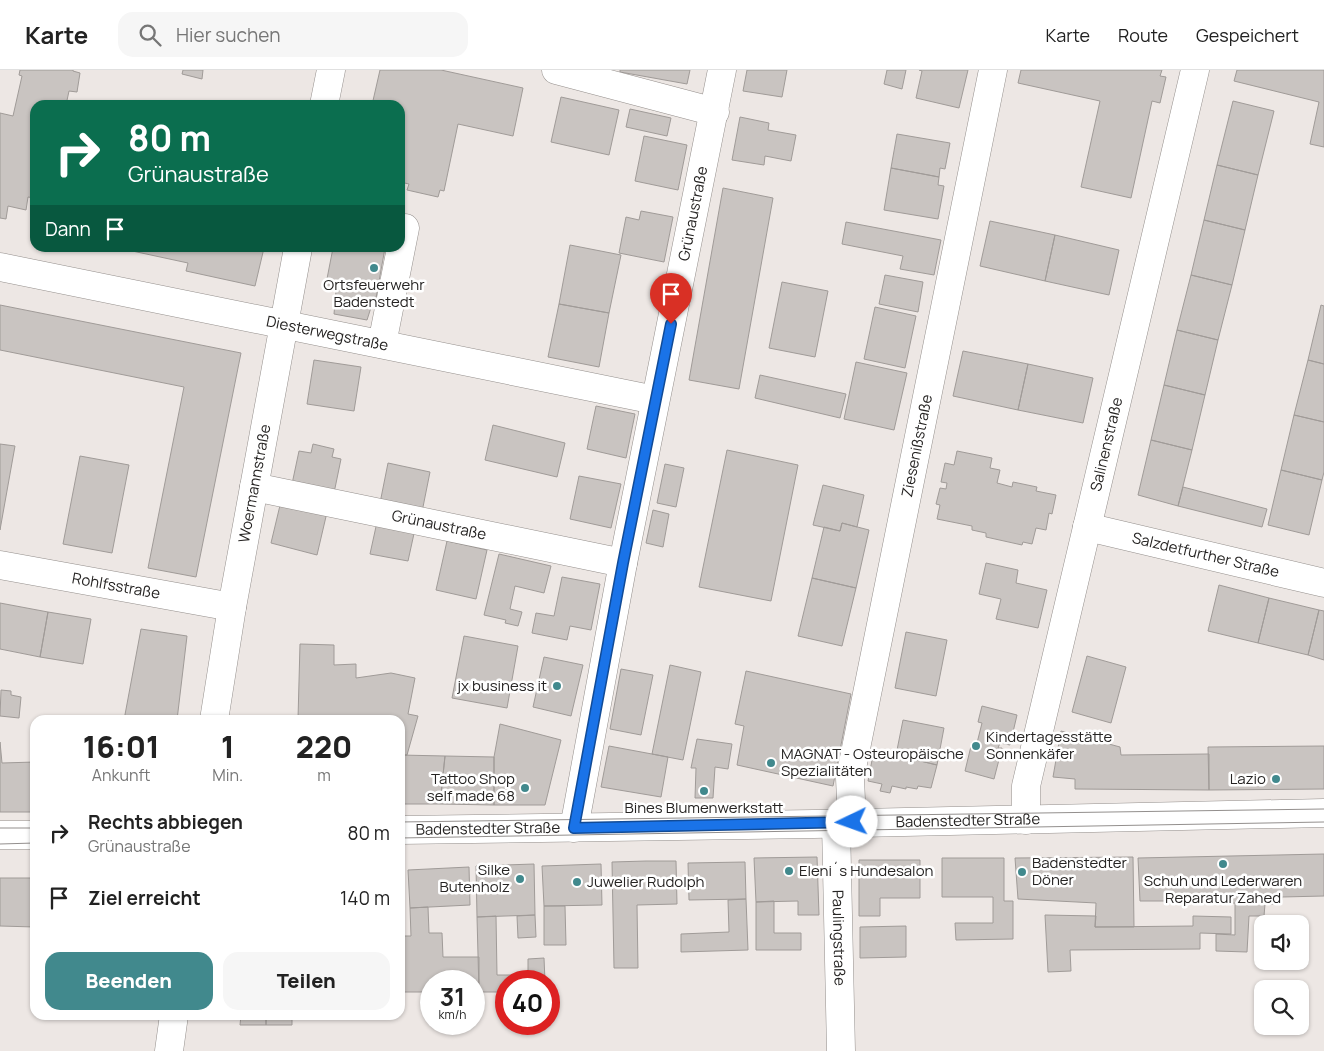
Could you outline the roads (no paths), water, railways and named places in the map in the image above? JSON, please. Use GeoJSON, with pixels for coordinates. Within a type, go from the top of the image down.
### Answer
{"type":"FeatureCollection","features":[{"type":"Feature","properties":{"kind":"street"},"geometry":{"type":"LineString","coordinates":[[325,100],[331,70]]}},
{"type":"Feature","properties":{"kind":"street"},"geometry":{"type":"LineString","coordinates":[[556,70],[715,112]]}},
{"type":"Feature","properties":{"kind":"street","name":"Grünaustraße"},"geometry":{"type":"LineString","coordinates":[[574,828],[623,563],[722,70]]}},
{"type":"Feature","properties":{"kind":"street","name":"Ziesenißstraße"},"geometry":{"type":"LineString","coordinates":[[844,823],[850,778],[993,70]]}},
{"type":"Feature","properties":{"kind":"street","name":"Salinenstraße"},"geometry":{"type":"LineString","coordinates":[[1026,820],[1026,786],[1195,70]]}},
{"type":"Feature","properties":{"kind":"street","name":"Woermannstraße"},"geometry":{"type":"LineString","coordinates":[[215,715],[232,607],[297,252]]}},
{"type":"Feature","properties":{"kind":"street"},"geometry":{"type":"LineString","coordinates":[[382,344],[400,252]]}},
{"type":"Feature","properties":{"kind":"street","name":"Diesterwegstraße"},"geometry":{"type":"LineString","coordinates":[[0,267],[655,400]]}},
{"type":"Feature","properties":{"kind":"street","name":"Grünaustraße"},"geometry":{"type":"LineString","coordinates":[[254,487],[623,563]]}},
{"type":"Feature","properties":{"kind":"street","name":"Salzdetfurther Straße"},"geometry":{"type":"LineString","coordinates":[[1087,527],[1324,582]]}},
{"type":"Feature","properties":{"kind":"street","name":"Rohlfsstraße"},"geometry":{"type":"LineString","coordinates":[[0,565],[232,607]]}},
{"type":"Feature","properties":{"kind":"street","name":"Badenstedter Straße"},"geometry":{"type":"LineString","coordinates":[[405,830],[1026,820],[1324,813]]}},
{"type":"Feature","properties":{"kind":"street","name":"Paulingstraße"},"geometry":{"type":"LineString","coordinates":[[842,1051],[844,823]]}},
{"type":"Feature","properties":{"kind":"street"},"geometry":{"type":"LineString","coordinates":[[0,835],[30,835]]}},
{"type":"Feature","properties":{"kind":"street"},"geometry":{"type":"LineString","coordinates":[[169,1051],[173,1020]]}},
{"type":"Feature","properties":{"kind":"tram line"},"geometry":{"type":"LineString","coordinates":[[405,822],[1324,809]]}},
{"type":"Feature","properties":{"kind":"tram line"},"geometry":{"type":"LineString","coordinates":[[405,838],[1324,822]]}},
{"type":"Feature","properties":{"kind":"tram line"},"geometry":{"type":"LineString","coordinates":[[0,828],[30,828]]}},
{"type":"Feature","properties":{"kind":"tram line"},"geometry":{"type":"LineString","coordinates":[[0,844],[30,843]]}},
{"type":"Feature","properties":{"kind":"place","name":"Ortsfeuerwehr Badenstedt"},"geometry":{"type":"Point","coordinates":[374,268]}},
{"type":"Feature","properties":{"kind":"place","name":"jx business it"},"geometry":{"type":"Point","coordinates":[557,686]}},
{"type":"Feature","properties":{"kind":"place","name":"Kindertagesstätte Sonnenkäfer"},"geometry":{"type":"Point","coordinates":[976,746]}},
{"type":"Feature","properties":{"kind":"place","name":"MAGNAT - Osteuropäische Spezialitäten"},"geometry":{"type":"Point","coordinates":[771,763]}},
{"type":"Feature","properties":{"kind":"place","name":"Lazio"},"geometry":{"type":"Point","coordinates":[1276,779]}},
{"type":"Feature","properties":{"kind":"place","name":"Tattoo Shop self made 68"},"geometry":{"type":"Point","coordinates":[525,788]}},
{"type":"Feature","properties":{"kind":"place","name":"Bines Blumenwerkstatt"},"geometry":{"type":"Point","coordinates":[704,791]}},
{"type":"Feature","properties":{"kind":"place","name":"Schuh und Lederwaren Reparatur Zahed"},"geometry":{"type":"Point","coordinates":[1223,864]}},
{"type":"Feature","properties":{"kind":"place","name":"Eleni´s Hundesalon"},"geometry":{"type":"Point","coordinates":[789,871]}},
{"type":"Feature","properties":{"kind":"place","name":"Badenstedter Döner"},"geometry":{"type":"Point","coordinates":[1022,872]}},
{"type":"Feature","properties":{"kind":"place","name":"Silke Butenholz"},"geometry":{"type":"Point","coordinates":[520,879]}},
{"type":"Feature","properties":{"kind":"place","name":"Juwelier Rudolph"},"geometry":{"type":"Point","coordinates":[577,882]}}]}
